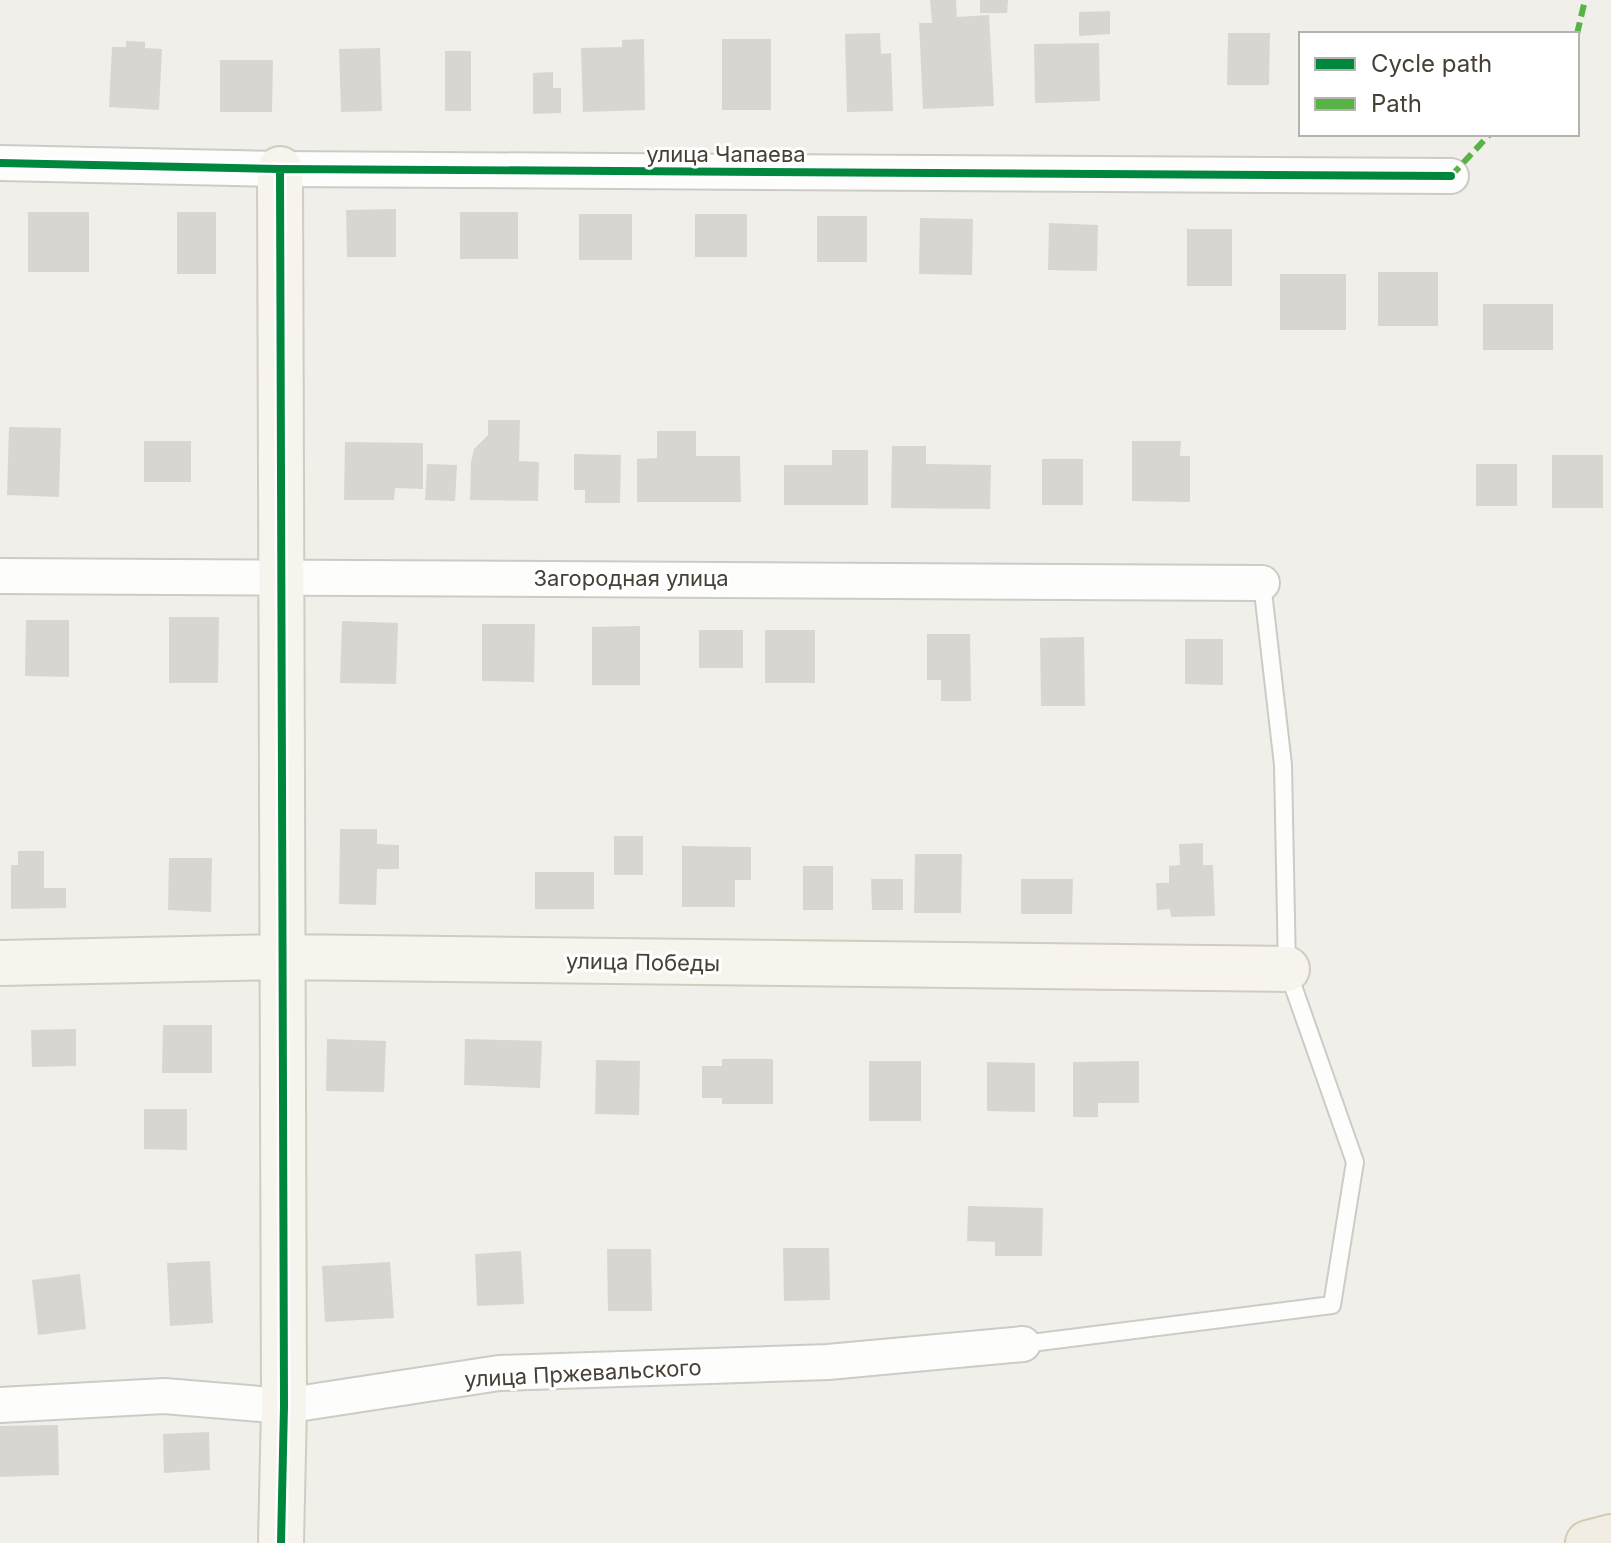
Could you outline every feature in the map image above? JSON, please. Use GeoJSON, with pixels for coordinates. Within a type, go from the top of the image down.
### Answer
{"type":"FeatureCollection","features":[{"type":"Feature","properties":{"kind":"main road"},"geometry":{"type":"LineString","coordinates":[[1588,1543],[1611,1537]]}},
{"type":"Feature","properties":{"kind":"street","name":"улица Чапаева"},"geometry":{"type":"LineString","coordinates":[[0,163],[280,169],[1451,176]]}},
{"type":"Feature","properties":{"kind":"street"},"geometry":{"type":"LineString","coordinates":[[280,169],[284,1406],[281,1543]]}},
{"type":"Feature","properties":{"kind":"street","name":"Загородная улица"},"geometry":{"type":"LineString","coordinates":[[0,576],[283,575],[1262,583]]}},
{"type":"Feature","properties":{"kind":"street","name":"улица Победы"},"geometry":{"type":"LineString","coordinates":[[0,963],[282,957],[1287,969]]}},
{"type":"Feature","properties":{"kind":"street","name":"улица Пржевальского"},"geometry":{"type":"LineString","coordinates":[[0,1405],[164,1396],[284,1406],[499,1373],[828,1362],[1023,1344]]}},
{"type":"Feature","properties":{"kind":"lane"},"geometry":{"type":"LineString","coordinates":[[1023,1344],[1332,1305],[1355,1162],[1287,969],[1283,765],[1262,583]]}},
{"type":"Feature","properties":{"kind":"building"},"geometry":{"type":"Polygon","coordinates":[[[930,0],[956,0],[957,17],[989,15],[994,106],[923,109],[919,23],[932,23],[930,0]]]}},
{"type":"Feature","properties":{"kind":"building"},"geometry":{"type":"Polygon","coordinates":[[[980,0],[1008,0],[1007,13],[980,13],[980,0]]]}},
{"type":"Feature","properties":{"kind":"building"},"geometry":{"type":"Polygon","coordinates":[[[1110,11],[1110,34],[1079,36],[1079,12],[1110,11]]]}},
{"type":"Feature","properties":{"kind":"building"},"geometry":{"type":"Polygon","coordinates":[[[880,33],[881,54],[891,53],[893,111],[847,112],[845,34],[880,33]]]}},
{"type":"Feature","properties":{"kind":"building"},"geometry":{"type":"Polygon","coordinates":[[[1228,33],[1270,33],[1269,85],[1227,85],[1228,33]]]}},
{"type":"Feature","properties":{"kind":"building"},"geometry":{"type":"Polygon","coordinates":[[[644,39],[645,110],[583,112],[581,48],[622,47],[622,40],[644,39]]]}},
{"type":"Feature","properties":{"kind":"building"},"geometry":{"type":"Polygon","coordinates":[[[722,39],[771,39],[771,110],[722,110],[722,39]]]}},
{"type":"Feature","properties":{"kind":"building"},"geometry":{"type":"Polygon","coordinates":[[[126,41],[145,42],[145,48],[162,49],[159,110],[109,107],[112,47],[126,47],[126,41]]]}},
{"type":"Feature","properties":{"kind":"building"},"geometry":{"type":"Polygon","coordinates":[[[1099,43],[1100,101],[1035,103],[1034,44],[1099,43]]]}},
{"type":"Feature","properties":{"kind":"building"},"geometry":{"type":"Polygon","coordinates":[[[380,48],[382,111],[341,112],[339,49],[380,48]]]}},
{"type":"Feature","properties":{"kind":"building"},"geometry":{"type":"Polygon","coordinates":[[[445,51],[471,51],[471,111],[445,111],[445,51]]]}},
{"type":"Feature","properties":{"kind":"building"},"geometry":{"type":"Polygon","coordinates":[[[220,60],[273,60],[272,112],[220,112],[220,60]]]}},
{"type":"Feature","properties":{"kind":"building"},"geometry":{"type":"Polygon","coordinates":[[[553,72],[553,88],[561,88],[561,113],[533,114],[533,73],[553,72]]]}},
{"type":"Feature","properties":{"kind":"building"},"geometry":{"type":"Polygon","coordinates":[[[396,209],[396,257],[347,257],[346,210],[396,209]]]}},
{"type":"Feature","properties":{"kind":"building"},"geometry":{"type":"Polygon","coordinates":[[[28,212],[89,212],[89,272],[28,272],[28,212]]]}},
{"type":"Feature","properties":{"kind":"building"},"geometry":{"type":"Polygon","coordinates":[[[177,212],[216,212],[216,274],[177,274],[177,212]]]}},
{"type":"Feature","properties":{"kind":"building"},"geometry":{"type":"Polygon","coordinates":[[[460,212],[518,212],[518,259],[460,259],[460,212]]]}},
{"type":"Feature","properties":{"kind":"building"},"geometry":{"type":"Polygon","coordinates":[[[579,214],[632,214],[632,260],[579,260],[579,214]]]}},
{"type":"Feature","properties":{"kind":"building"},"geometry":{"type":"Polygon","coordinates":[[[695,214],[747,214],[747,257],[695,257],[695,214]]]}},
{"type":"Feature","properties":{"kind":"building"},"geometry":{"type":"Polygon","coordinates":[[[817,216],[867,216],[867,262],[817,262],[817,216]]]}},
{"type":"Feature","properties":{"kind":"building"},"geometry":{"type":"Polygon","coordinates":[[[920,218],[973,219],[972,275],[919,274],[920,218]]]}},
{"type":"Feature","properties":{"kind":"building"},"geometry":{"type":"Polygon","coordinates":[[[1049,223],[1098,225],[1097,271],[1048,270],[1049,223]]]}},
{"type":"Feature","properties":{"kind":"building"},"geometry":{"type":"Polygon","coordinates":[[[1187,229],[1232,229],[1232,286],[1187,286],[1187,229]]]}},
{"type":"Feature","properties":{"kind":"building"},"geometry":{"type":"Polygon","coordinates":[[[1378,272],[1438,272],[1438,326],[1378,326],[1378,272]]]}},
{"type":"Feature","properties":{"kind":"building"},"geometry":{"type":"Polygon","coordinates":[[[1280,274],[1346,274],[1346,330],[1280,330],[1280,274]]]}},
{"type":"Feature","properties":{"kind":"building"},"geometry":{"type":"Polygon","coordinates":[[[1483,304],[1553,304],[1553,350],[1483,350],[1483,304]]]}},
{"type":"Feature","properties":{"kind":"building"},"geometry":{"type":"Polygon","coordinates":[[[488,420],[520,420],[519,461],[539,462],[538,501],[470,500],[471,462],[474,449],[488,435],[488,420]]]}},
{"type":"Feature","properties":{"kind":"building"},"geometry":{"type":"Polygon","coordinates":[[[9,427],[61,428],[59,497],[7,495],[9,427]]]}},
{"type":"Feature","properties":{"kind":"building"},"geometry":{"type":"Polygon","coordinates":[[[657,431],[696,431],[696,456],[740,456],[741,502],[637,502],[637,459],[657,458],[657,431]]]}},
{"type":"Feature","properties":{"kind":"building"},"geometry":{"type":"Polygon","coordinates":[[[144,441],[191,441],[191,482],[144,482],[144,441]]]}},
{"type":"Feature","properties":{"kind":"building"},"geometry":{"type":"Polygon","coordinates":[[[1132,441],[1181,441],[1180,456],[1190,456],[1190,502],[1132,501],[1132,441]]]}},
{"type":"Feature","properties":{"kind":"building"},"geometry":{"type":"Polygon","coordinates":[[[345,442],[423,443],[423,489],[395,488],[394,500],[344,500],[345,442]]]}},
{"type":"Feature","properties":{"kind":"building"},"geometry":{"type":"Polygon","coordinates":[[[892,446],[926,446],[926,464],[991,465],[990,509],[891,508],[892,446]]]}},
{"type":"Feature","properties":{"kind":"building"},"geometry":{"type":"Polygon","coordinates":[[[832,450],[868,450],[868,505],[784,505],[784,465],[832,465],[832,450]]]}},
{"type":"Feature","properties":{"kind":"building"},"geometry":{"type":"Polygon","coordinates":[[[574,454],[621,455],[620,503],[585,503],[585,490],[574,490],[574,454]]]}},
{"type":"Feature","properties":{"kind":"building"},"geometry":{"type":"Polygon","coordinates":[[[1552,455],[1603,455],[1603,508],[1552,508],[1552,455]]]}},
{"type":"Feature","properties":{"kind":"building"},"geometry":{"type":"Polygon","coordinates":[[[1042,459],[1083,459],[1083,505],[1042,505],[1042,459]]]}},
{"type":"Feature","properties":{"kind":"building"},"geometry":{"type":"Polygon","coordinates":[[[427,464],[457,465],[455,501],[425,500],[427,464]]]}},
{"type":"Feature","properties":{"kind":"building"},"geometry":{"type":"Polygon","coordinates":[[[1476,464],[1517,464],[1517,506],[1476,506],[1476,464]]]}},
{"type":"Feature","properties":{"kind":"building"},"geometry":{"type":"Polygon","coordinates":[[[169,617],[219,617],[218,683],[169,683],[169,617]]]}},
{"type":"Feature","properties":{"kind":"building"},"geometry":{"type":"Polygon","coordinates":[[[26,620],[69,620],[69,677],[25,676],[26,620]]]}},
{"type":"Feature","properties":{"kind":"building"},"geometry":{"type":"Polygon","coordinates":[[[342,621],[398,623],[396,684],[340,683],[342,621]]]}},
{"type":"Feature","properties":{"kind":"building"},"geometry":{"type":"Polygon","coordinates":[[[482,624],[535,624],[534,682],[482,681],[482,624]]]}},
{"type":"Feature","properties":{"kind":"building"},"geometry":{"type":"Polygon","coordinates":[[[640,626],[640,685],[592,685],[592,627],[640,626]]]}},
{"type":"Feature","properties":{"kind":"building"},"geometry":{"type":"Polygon","coordinates":[[[699,630],[743,630],[743,668],[699,668],[699,630]]]}},
{"type":"Feature","properties":{"kind":"building"},"geometry":{"type":"Polygon","coordinates":[[[765,630],[815,630],[815,683],[765,683],[765,630]]]}},
{"type":"Feature","properties":{"kind":"building"},"geometry":{"type":"Polygon","coordinates":[[[927,634],[970,634],[971,701],[941,701],[941,680],[927,680],[927,634]]]}},
{"type":"Feature","properties":{"kind":"building"},"geometry":{"type":"Polygon","coordinates":[[[1084,637],[1085,706],[1041,706],[1040,638],[1084,637]]]}},
{"type":"Feature","properties":{"kind":"building"},"geometry":{"type":"Polygon","coordinates":[[[1185,639],[1223,639],[1223,685],[1185,684],[1185,639]]]}},
{"type":"Feature","properties":{"kind":"building"},"geometry":{"type":"Polygon","coordinates":[[[340,829],[377,829],[377,844],[399,845],[399,869],[377,869],[376,905],[339,904],[340,829]]]}},
{"type":"Feature","properties":{"kind":"building"},"geometry":{"type":"Polygon","coordinates":[[[614,836],[643,836],[643,875],[614,875],[614,836]]]}},
{"type":"Feature","properties":{"kind":"building"},"geometry":{"type":"Polygon","coordinates":[[[1203,843],[1203,865],[1213,865],[1215,916],[1171,917],[1170,909],[1157,910],[1156,883],[1169,883],[1169,866],[1180,865],[1179,844],[1203,843]]]}},
{"type":"Feature","properties":{"kind":"building"},"geometry":{"type":"Polygon","coordinates":[[[682,846],[751,847],[751,880],[735,880],[735,907],[682,907],[682,846]]]}},
{"type":"Feature","properties":{"kind":"building"},"geometry":{"type":"Polygon","coordinates":[[[18,851],[44,851],[44,888],[66,888],[66,908],[11,909],[11,865],[18,865],[18,851]]]}},
{"type":"Feature","properties":{"kind":"building"},"geometry":{"type":"Polygon","coordinates":[[[915,854],[962,854],[961,913],[914,913],[915,854]]]}},
{"type":"Feature","properties":{"kind":"building"},"geometry":{"type":"Polygon","coordinates":[[[169,858],[212,858],[211,912],[168,910],[169,858]]]}},
{"type":"Feature","properties":{"kind":"building"},"geometry":{"type":"Polygon","coordinates":[[[803,866],[833,866],[833,910],[803,910],[803,866]]]}},
{"type":"Feature","properties":{"kind":"building"},"geometry":{"type":"Polygon","coordinates":[[[535,872],[594,872],[594,909],[535,909],[535,872]]]}},
{"type":"Feature","properties":{"kind":"building"},"geometry":{"type":"Polygon","coordinates":[[[871,879],[903,879],[903,910],[872,910],[871,879]]]}},
{"type":"Feature","properties":{"kind":"building"},"geometry":{"type":"Polygon","coordinates":[[[1021,879],[1073,879],[1072,914],[1021,914],[1021,879]]]}},
{"type":"Feature","properties":{"kind":"building"},"geometry":{"type":"Polygon","coordinates":[[[163,1025],[212,1025],[212,1073],[162,1073],[163,1025]]]}},
{"type":"Feature","properties":{"kind":"building"},"geometry":{"type":"Polygon","coordinates":[[[76,1029],[76,1066],[32,1067],[31,1030],[76,1029]]]}},
{"type":"Feature","properties":{"kind":"building"},"geometry":{"type":"Polygon","coordinates":[[[327,1039],[386,1041],[384,1092],[326,1091],[327,1039]]]}},
{"type":"Feature","properties":{"kind":"building"},"geometry":{"type":"Polygon","coordinates":[[[465,1039],[542,1041],[540,1088],[464,1085],[465,1039]]]}},
{"type":"Feature","properties":{"kind":"building"},"geometry":{"type":"Polygon","coordinates":[[[722,1059],[773,1059],[773,1104],[722,1104],[722,1098],[702,1098],[702,1066],[722,1066],[722,1059]]]}},
{"type":"Feature","properties":{"kind":"building"},"geometry":{"type":"Polygon","coordinates":[[[596,1060],[640,1061],[639,1115],[595,1114],[596,1060]]]}},
{"type":"Feature","properties":{"kind":"building"},"geometry":{"type":"Polygon","coordinates":[[[869,1061],[921,1061],[921,1121],[869,1121],[869,1061]]]}},
{"type":"Feature","properties":{"kind":"building"},"geometry":{"type":"Polygon","coordinates":[[[1139,1061],[1139,1103],[1098,1103],[1098,1117],[1073,1117],[1073,1062],[1139,1061]]]}},
{"type":"Feature","properties":{"kind":"building"},"geometry":{"type":"Polygon","coordinates":[[[987,1062],[1035,1063],[1035,1112],[987,1111],[987,1062]]]}},
{"type":"Feature","properties":{"kind":"building"},"geometry":{"type":"Polygon","coordinates":[[[144,1109],[187,1109],[187,1150],[144,1149],[144,1109]]]}},
{"type":"Feature","properties":{"kind":"building"},"geometry":{"type":"Polygon","coordinates":[[[968,1206],[1043,1208],[1042,1256],[995,1256],[995,1242],[967,1241],[968,1206]]]}},
{"type":"Feature","properties":{"kind":"building"},"geometry":{"type":"Polygon","coordinates":[[[783,1248],[829,1248],[830,1300],[784,1301],[783,1248]]]}},
{"type":"Feature","properties":{"kind":"building"},"geometry":{"type":"Polygon","coordinates":[[[607,1249],[651,1249],[652,1311],[608,1311],[607,1249]]]}},
{"type":"Feature","properties":{"kind":"building"},"geometry":{"type":"Polygon","coordinates":[[[521,1251],[524,1304],[477,1306],[475,1254],[521,1251]]]}},
{"type":"Feature","properties":{"kind":"building"},"geometry":{"type":"Polygon","coordinates":[[[210,1261],[213,1323],[170,1326],[167,1263],[210,1261]]]}},
{"type":"Feature","properties":{"kind":"building"},"geometry":{"type":"Polygon","coordinates":[[[390,1262],[394,1318],[325,1322],[322,1266],[390,1262]]]}},
{"type":"Feature","properties":{"kind":"building"},"geometry":{"type":"Polygon","coordinates":[[[80,1274],[86,1329],[38,1335],[32,1280],[80,1274]]]}},
{"type":"Feature","properties":{"kind":"building"},"geometry":{"type":"Polygon","coordinates":[[[58,1425],[59,1475],[0,1477],[0,1426],[58,1425]]]}},
{"type":"Feature","properties":{"kind":"building"},"geometry":{"type":"Polygon","coordinates":[[[209,1432],[210,1470],[164,1473],[163,1434],[209,1432]]]}},
{"type":"Feature","properties":{"kind":"marked path"},"geometry":{"type":"LineString","coordinates":[[1577,32],[1585,0]]}},
{"type":"Feature","properties":{"kind":"marked path"},"geometry":{"type":"LineString","coordinates":[[1451,176],[1488,136]]}},
{"type":"Feature","properties":{"kind":"cycle path"},"geometry":{"type":"LineString","coordinates":[[0,163],[280,169],[1451,176]]}},
{"type":"Feature","properties":{"kind":"cycle path"},"geometry":{"type":"LineString","coordinates":[[280,169],[284,1406],[281,1543]]}}]}
